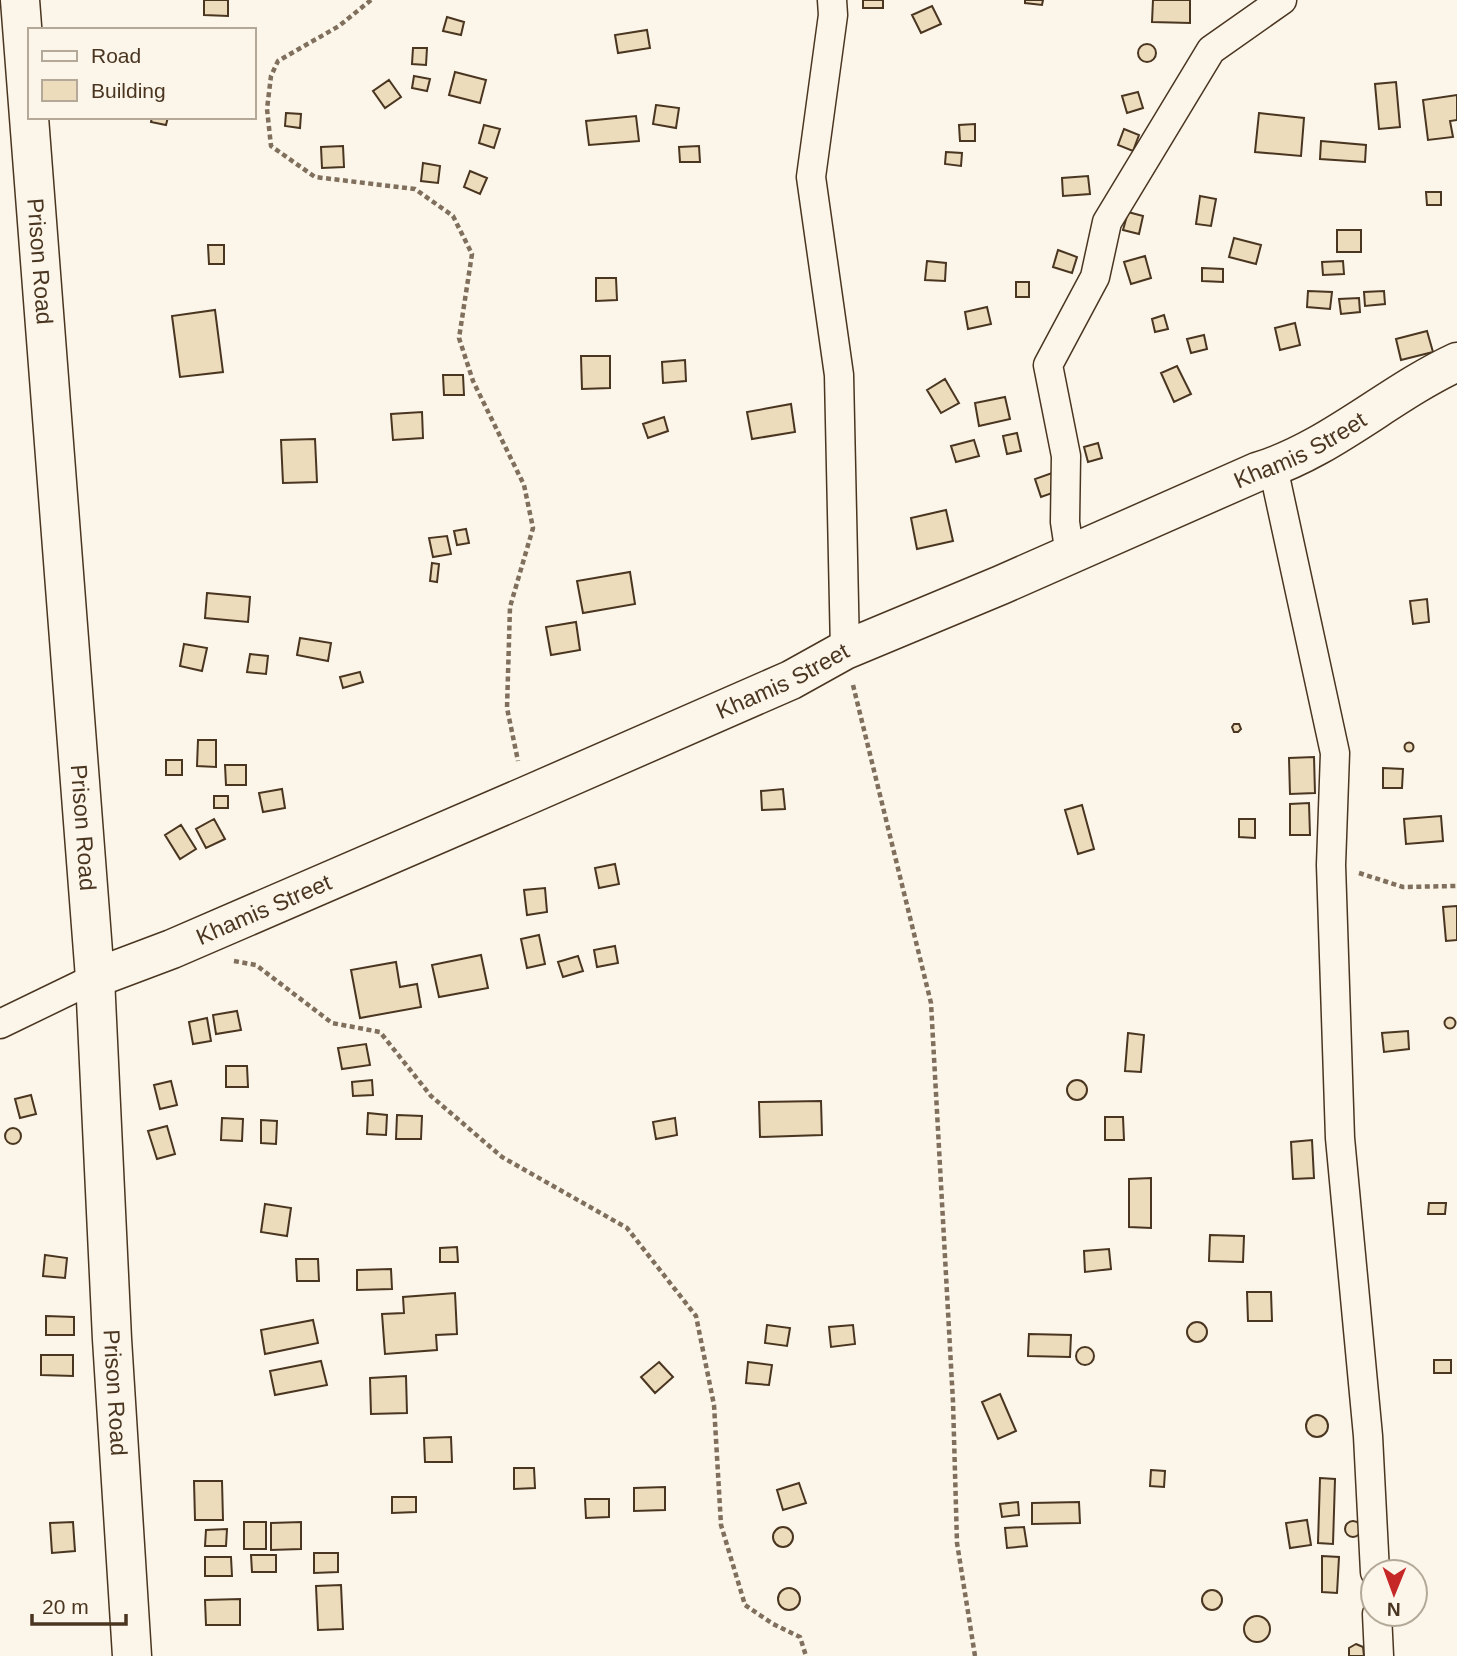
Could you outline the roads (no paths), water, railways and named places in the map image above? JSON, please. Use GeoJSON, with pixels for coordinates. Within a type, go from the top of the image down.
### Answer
{"type":"FeatureCollection","features":[{"type":"Feature","properties":{"kind":"street","name":"Prison Road"},"geometry":{"type":"LineString","coordinates":[[20,0],[28,111]]}},
{"type":"Feature","properties":{"kind":"street"},"geometry":{"type":"LineString","coordinates":[[832,0],[833,15],[811,177],[839,375],[845,650]]}},
{"type":"Feature","properties":{"kind":"street"},"geometry":{"type":"LineString","coordinates":[[1070,555],[1065,522],[1066,456],[1048,365],[1095,277],[1107,222],[1211,50],[1283,0]]}},
{"type":"Feature","properties":{"kind":"street","name":"Prison Road"},"geometry":{"type":"LineString","coordinates":[[29,119],[95,978],[112,1339],[132,1656]]}},
{"type":"Feature","properties":{"kind":"street","name":"Khamis Street"},"geometry":{"type":"LineString","coordinates":[[95,978],[172,949],[526,796],[790,680],[845,650],[1273,467],[1351,427],[1435,372],[1457,362]]}},
{"type":"Feature","properties":{"kind":"street"},"geometry":{"type":"LineString","coordinates":[[1273,467],[1335,753],[1331,865],[1340,1138],[1368,1436],[1374,1558]]}},
{"type":"Feature","properties":{"kind":"street"},"geometry":{"type":"LineString","coordinates":[[0,1024],[95,978]]}},
{"type":"Feature","properties":{"kind":"street"},"geometry":{"type":"LineString","coordinates":[[1378,1628],[1380,1656]]}}]}
